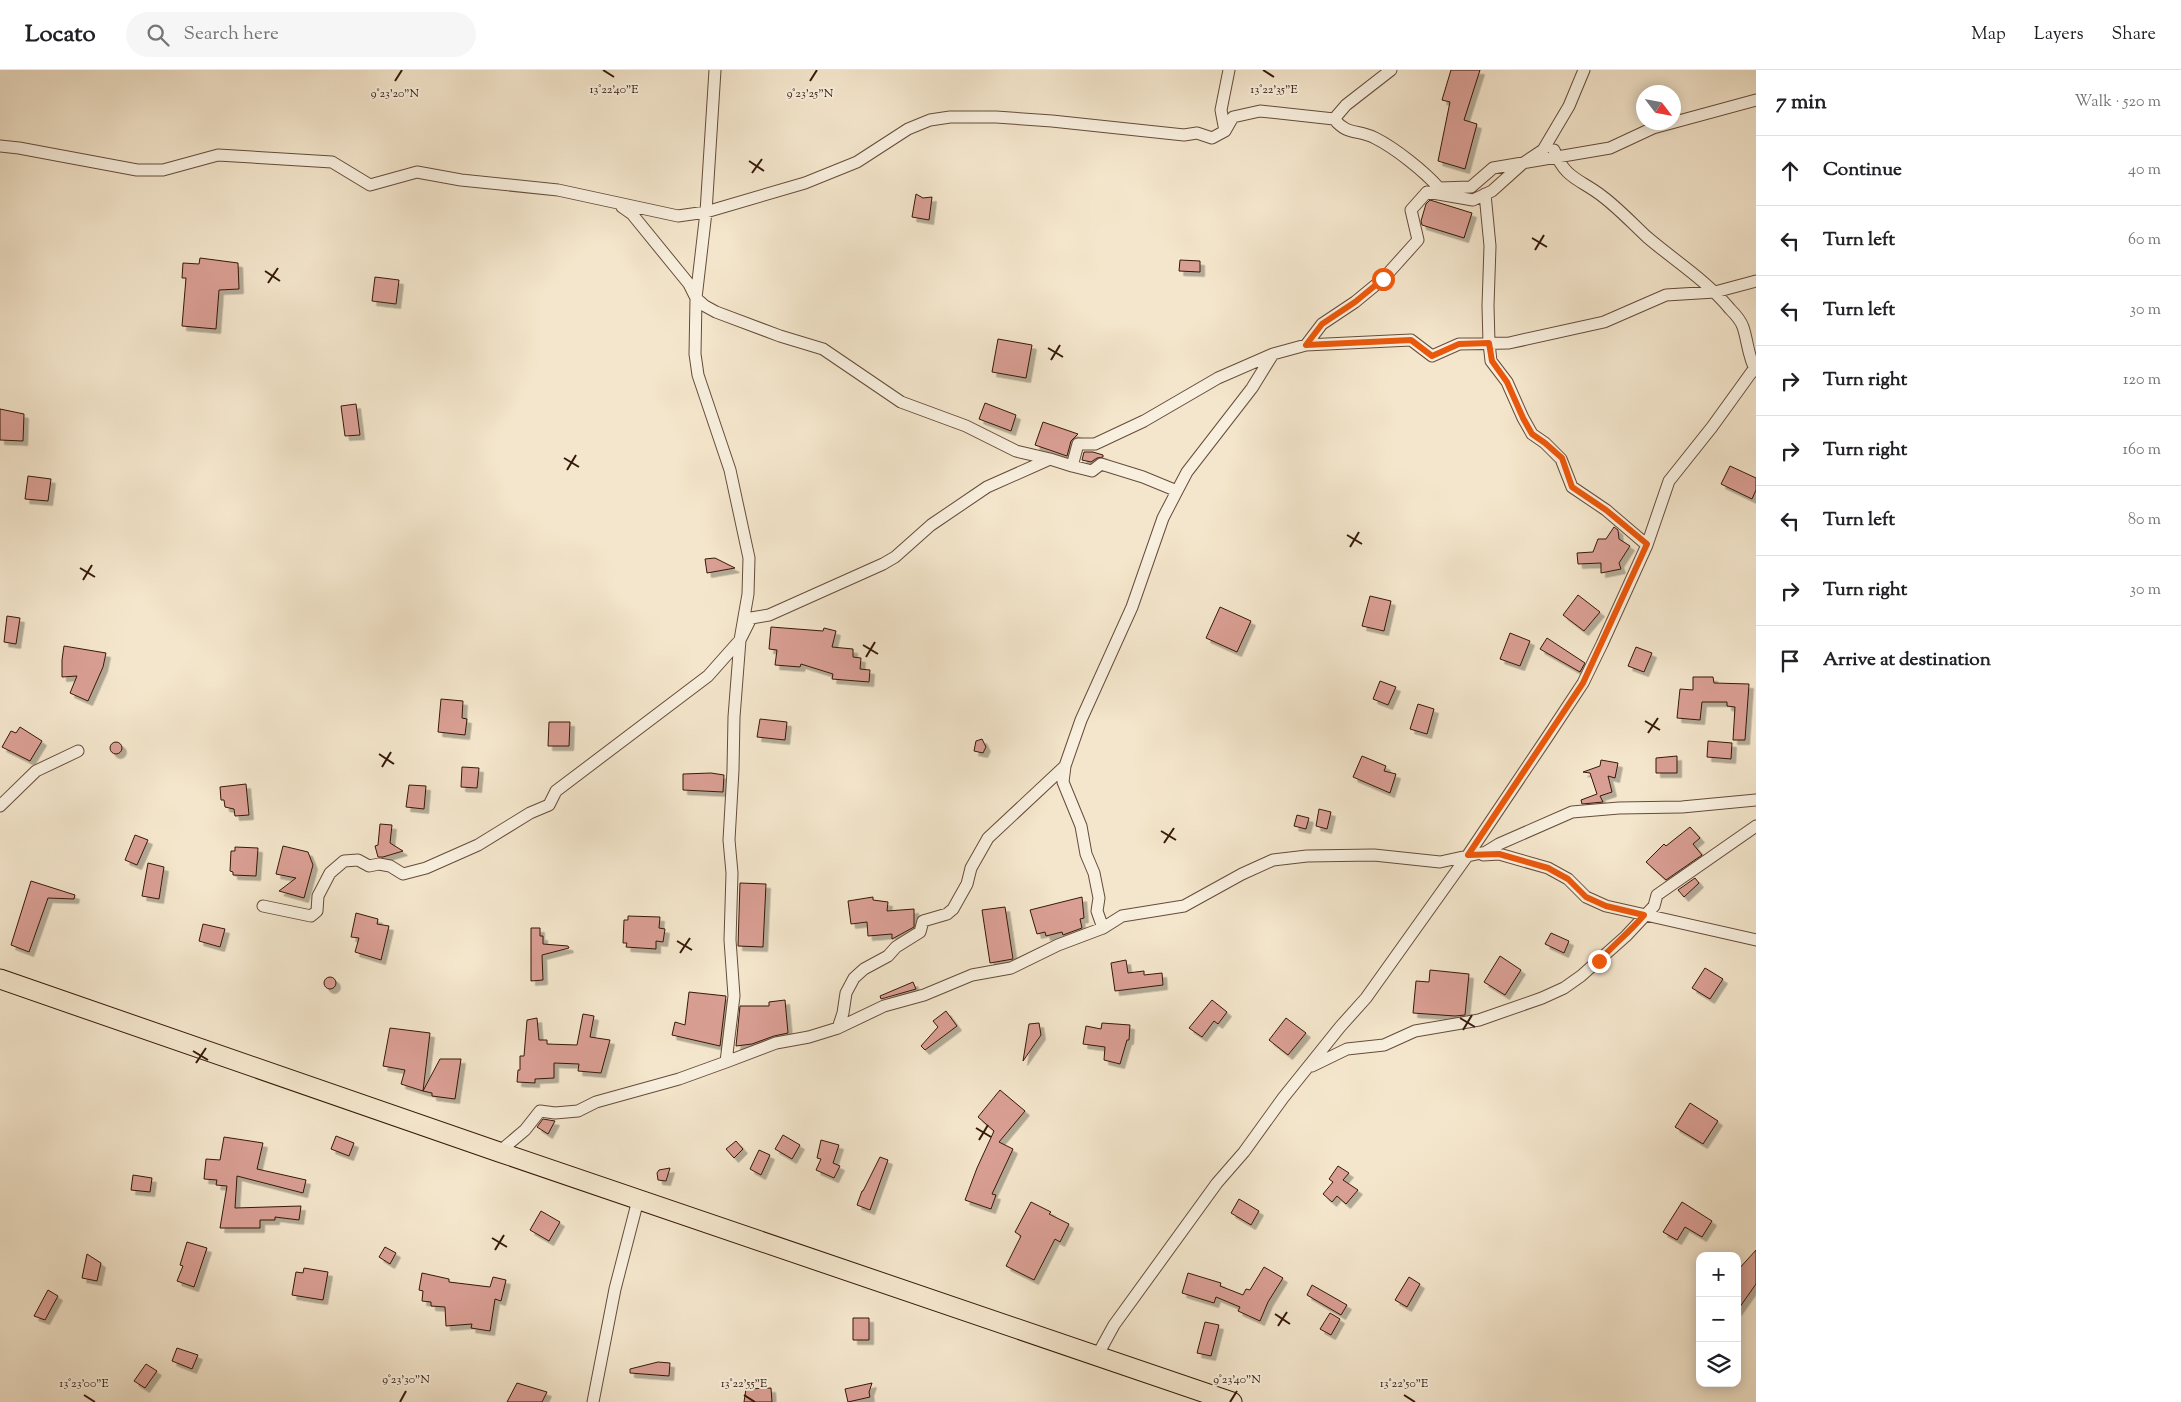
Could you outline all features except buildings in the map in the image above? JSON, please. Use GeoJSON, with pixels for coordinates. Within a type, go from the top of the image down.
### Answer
{"type":"FeatureCollection","features":[{"type":"Feature","properties":{"kind":"main road"},"geometry":{"type":"LineString","coordinates":[[0,978],[498,1152],[1232,1402]]}},
{"type":"Feature","properties":{"kind":"street"},"geometry":{"type":"LineString","coordinates":[[715,70],[706,212],[696,298],[695,354],[698,375],[730,470],[750,558],[748,594],[740,640],[734,717],[729,840],[732,872],[730,940],[734,996],[726,1062]]}},
{"type":"Feature","properties":{"kind":"street"},"geometry":{"type":"LineString","coordinates":[[1225,131],[1221,110],[1229,70]]}},
{"type":"Feature","properties":{"kind":"street"},"geometry":{"type":"LineString","coordinates":[[1334,119],[1346,105],[1391,70]]}},
{"type":"Feature","properties":{"kind":"street"},"geometry":{"type":"LineString","coordinates":[[1306,345],[1322,324],[1355,302],[1383,279],[1418,240],[1411,210],[1427,192],[1473,200],[1492,191],[1522,164],[1543,150],[1568,106],[1584,70]]}},
{"type":"Feature","properties":{"kind":"street"},"geometry":{"type":"LineString","coordinates":[[0,146],[137,170],[163,170],[218,155],[332,162],[370,186],[417,172],[461,180],[558,190],[678,216],[706,212],[777,193],[831,174],[857,162],[908,130],[930,120],[950,117],[996,117],[1052,121],[1184,135],[1197,133],[1212,138],[1225,131],[1233,117],[1260,111],[1334,119],[1342,129],[1374,137],[1427,176],[1439,188],[1472,187],[1493,168],[1610,148],[1653,128],[1756,100]]}},
{"type":"Feature","properties":{"kind":"street"},"geometry":{"type":"LineString","coordinates":[[1097,1356],[1114,1325],[1217,1183],[1244,1152],[1308,1068],[1366,998],[1468,855],[1583,683],[1647,544],[1669,481],[1712,427],[1755,368],[1746,345],[1743,326],[1715,292],[1701,278],[1649,238],[1601,195],[1583,185],[1569,174],[1559,164],[1550,140]]}},
{"type":"Feature","properties":{"kind":"street"},"geometry":{"type":"LineString","coordinates":[[1485,194],[1490,246],[1489,343],[1492,361],[1507,382],[1532,434],[1562,458],[1572,487],[1606,510],[1647,544]]}},
{"type":"Feature","properties":{"kind":"street"},"geometry":{"type":"LineString","coordinates":[[616,204],[632,214],[689,284],[696,298],[716,312],[780,336],[823,349],[902,402],[966,426],[1016,451],[1092,470],[1101,464],[1143,477],[1176,491]]}},
{"type":"Feature","properties":{"kind":"street"},"geometry":{"type":"LineString","coordinates":[[1072,466],[1078,444],[1095,444],[1144,421],[1218,378],[1273,354],[1306,345],[1411,340],[1432,356],[1459,344],[1509,343],[1604,322],[1666,295],[1715,292],[1756,281]]}},
{"type":"Feature","properties":{"kind":"street"},"geometry":{"type":"LineString","coordinates":[[1103,928],[1098,911],[1099,898],[1094,873],[1086,854],[1081,826],[1063,782],[1065,766],[1081,720],[1132,608],[1164,518],[1176,491],[1187,472],[1252,388],[1273,354]]}},
{"type":"Feature","properties":{"kind":"street"},"geometry":{"type":"LineString","coordinates":[[263,906],[311,916],[317,911],[318,896],[327,878],[344,861],[358,860],[369,866],[379,864],[390,866],[403,874],[426,868],[478,845],[530,813],[549,805],[556,791],[599,757],[695,688],[717,667],[740,640],[751,618],[769,615],[883,564],[895,557],[932,525],[987,487],[1050,459]]}},
{"type":"Feature","properties":{"kind":"street"},"geometry":{"type":"LineString","coordinates":[[0,806],[36,771],[78,751]]}},
{"type":"Feature","properties":{"kind":"street"},"geometry":{"type":"LineString","coordinates":[[838,1028],[843,1013],[846,993],[854,978],[864,969],[888,956],[896,947],[920,932],[923,921],[948,914],[953,909],[967,884],[971,868],[988,838],[1065,766]]}},
{"type":"Feature","properties":{"kind":"street"},"geometry":{"type":"LineString","coordinates":[[498,1152],[525,1130],[540,1111],[555,1113],[578,1111],[596,1102],[679,1079],[776,1042],[809,1037],[838,1028],[884,1006],[924,995],[972,975],[1010,968],[1058,945],[1103,928],[1122,916],[1184,906],[1242,874],[1273,860],[1307,856],[1374,855],[1440,862],[1486,852],[1499,844],[1572,812],[1619,808],[1682,807],[1756,800]]}},
{"type":"Feature","properties":{"kind":"street"},"geometry":{"type":"LineString","coordinates":[[1308,1068],[1347,1049],[1384,1045],[1415,1030],[1479,1020],[1549,994],[1581,976],[1599,961],[1654,906],[1657,895],[1756,826]]}},
{"type":"Feature","properties":{"kind":"street"},"geometry":{"type":"LineString","coordinates":[[1468,855],[1499,854],[1548,868],[1568,879],[1586,897],[1606,906],[1756,940]]}},
{"type":"Feature","properties":{"kind":"street"},"geometry":{"type":"LineString","coordinates":[[593,1402],[616,1289],[638,1200]]}},
{"type":"Feature","properties":{"kind":"route"},"geometry":{"type":"LineString","coordinates":[[1383,279],[1355,302],[1322,324],[1306,345],[1411,340],[1432,356],[1459,344],[1489,343],[1492,361],[1507,382],[1532,434],[1562,458],[1572,487],[1606,510],[1647,544],[1583,683],[1468,855],[1499,854],[1548,868],[1568,879],[1586,897],[1606,906],[1644,915],[1626,936],[1599,961]]}}]}
